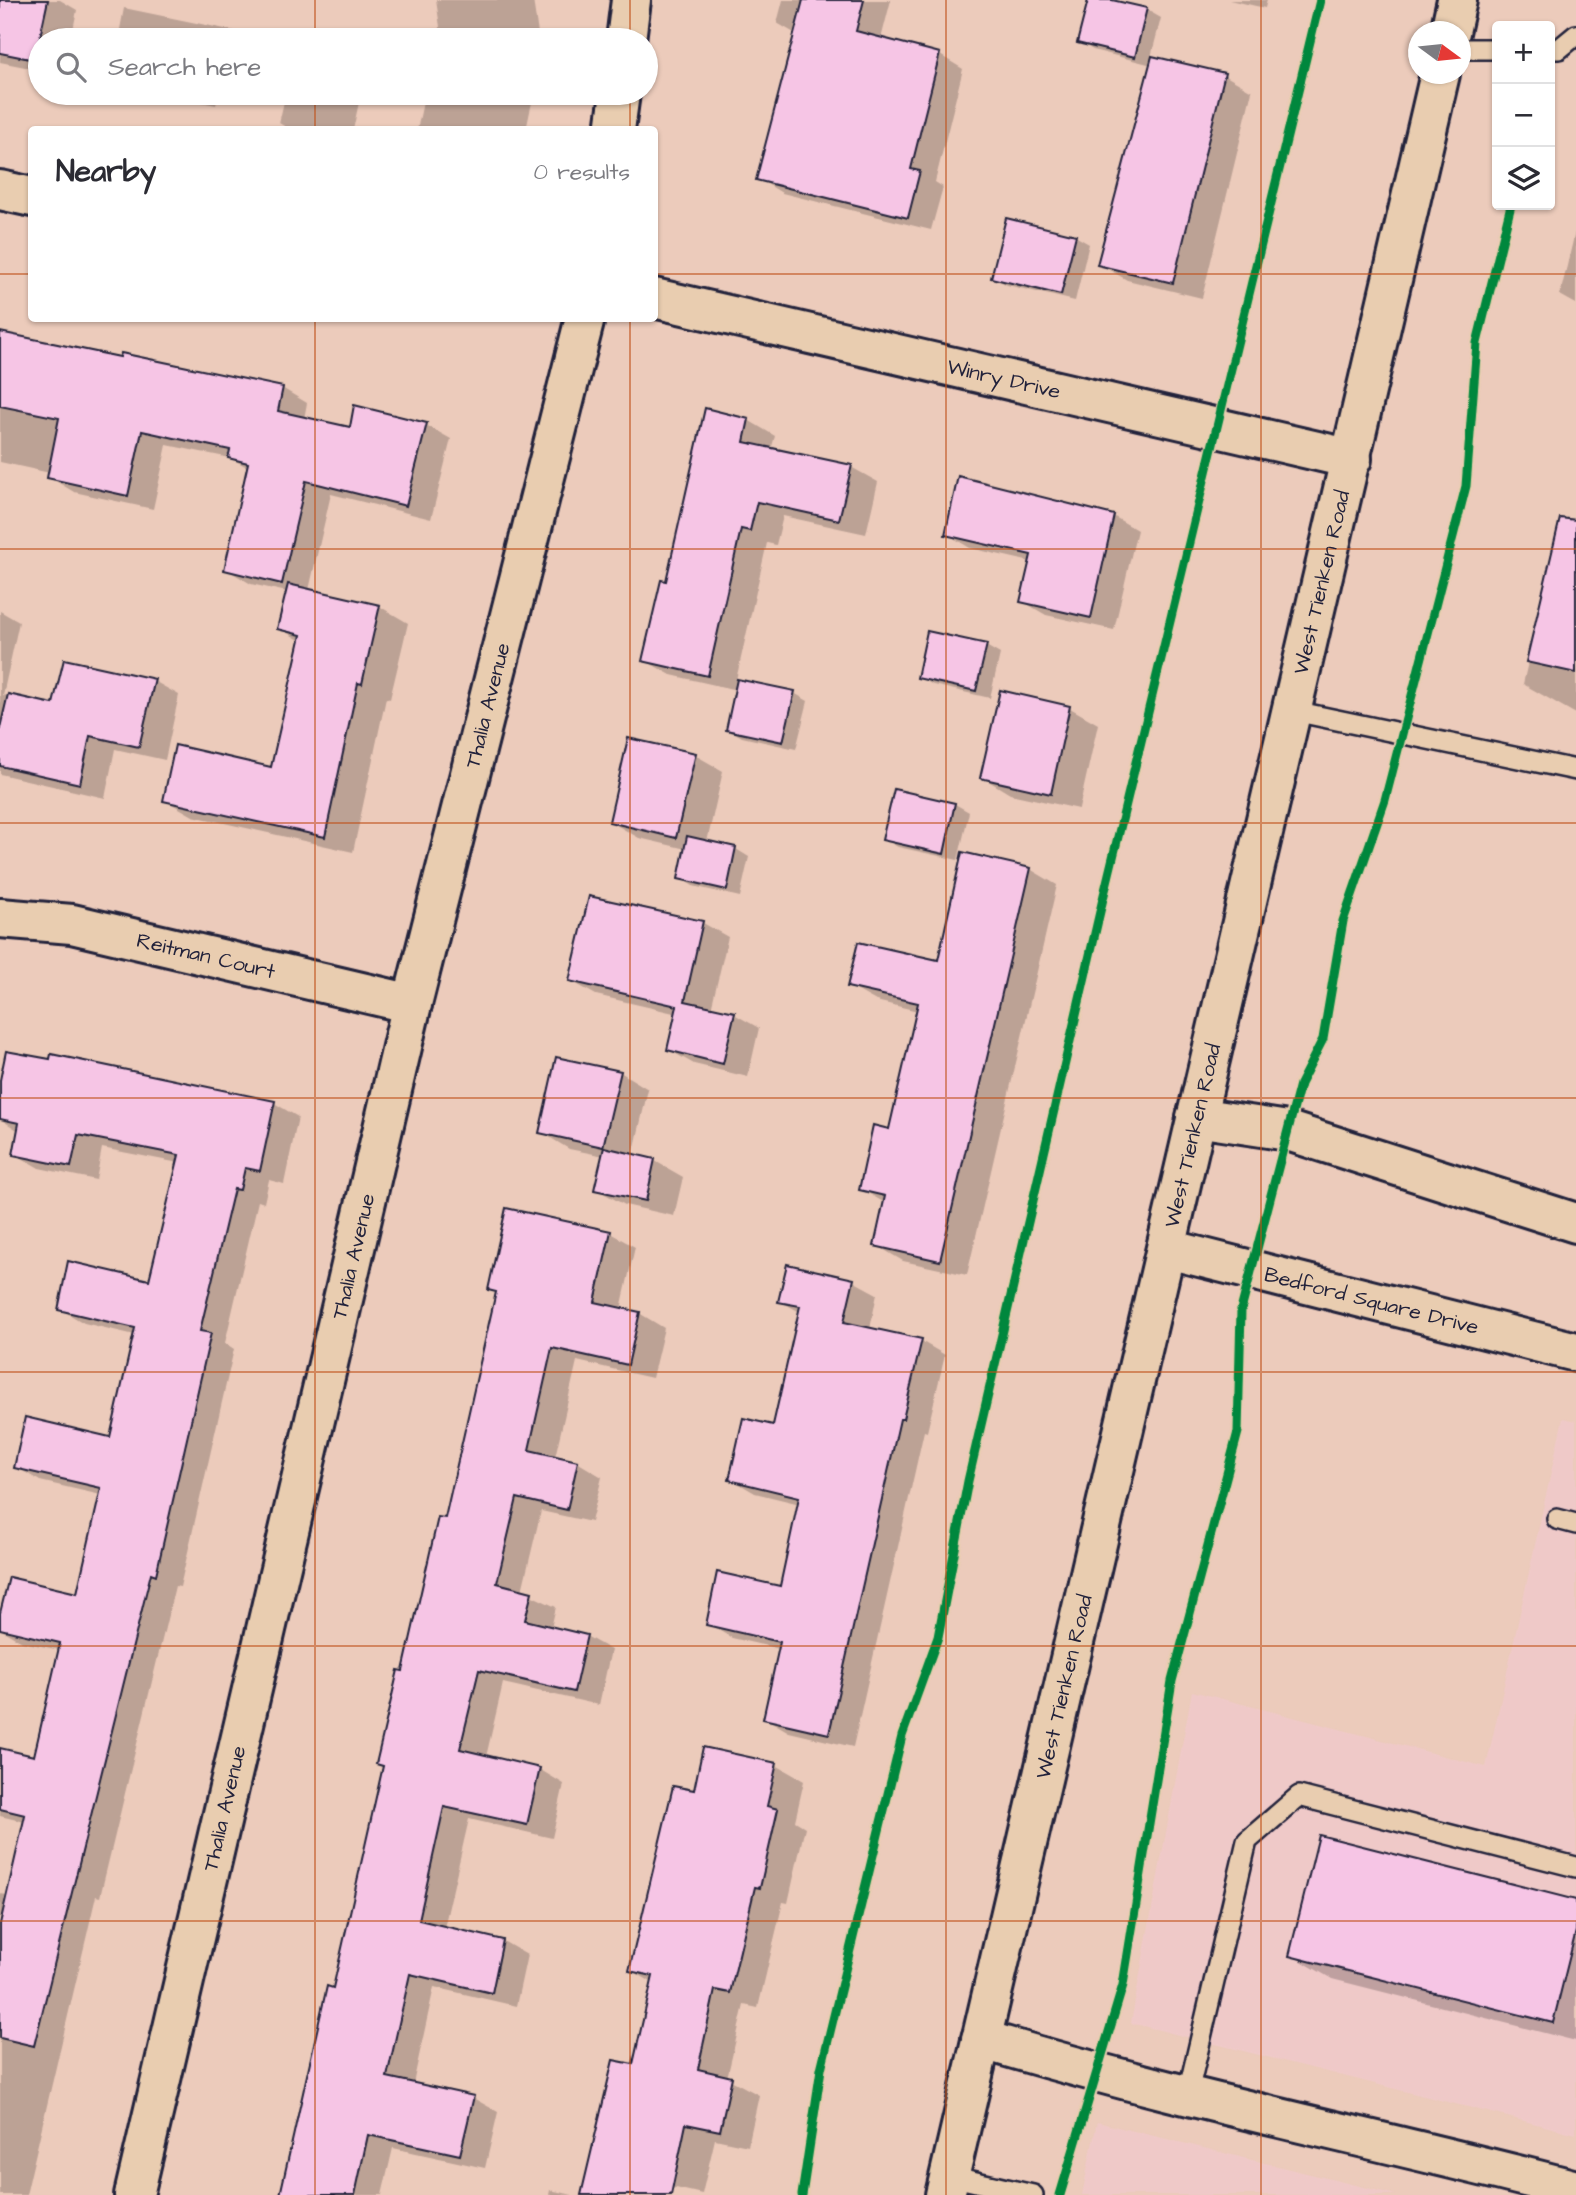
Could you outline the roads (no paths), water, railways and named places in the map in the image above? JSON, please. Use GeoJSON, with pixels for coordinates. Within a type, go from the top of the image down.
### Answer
{"type":"FeatureCollection","features":[{"type":"Feature","properties":{"kind":"street"},"geometry":{"type":"LineString","coordinates":[[628,28],[631,0]]}},
{"type":"Feature","properties":{"kind":"street"},"geometry":{"type":"LineString","coordinates":[[1452,21],[1457,0]]}},
{"type":"Feature","properties":{"kind":"street","name":"West Tienken Road"},"geometry":{"type":"LineString","coordinates":[[947,2185],[1168,1249],[1196,1117],[1294,711],[1438,84]]}},
{"type":"Feature","properties":{"kind":"street"},"geometry":{"type":"LineString","coordinates":[[616,126],[618,105]]}},
{"type":"Feature","properties":{"kind":"street"},"geometry":{"type":"LineString","coordinates":[[0,190],[28,196]]}},
{"type":"Feature","properties":{"kind":"street","name":"Winry Drive"},"geometry":{"type":"LineString","coordinates":[[658,299],[1352,460]]}},
{"type":"Feature","properties":{"kind":"street","name":"Thalia Avenue"},"geometry":{"type":"LineString","coordinates":[[134,2195],[412,1004],[584,322]]}},
{"type":"Feature","properties":{"kind":"street","name":"Reitman Court"},"geometry":{"type":"LineString","coordinates":[[0,918],[72,924],[412,1004]]}},
{"type":"Feature","properties":{"kind":"street"},"geometry":{"type":"LineString","coordinates":[[1196,1117],[1288,1130],[1576,1223]]}},
{"type":"Feature","properties":{"kind":"street","name":"Bedford Square Drive"},"geometry":{"type":"LineString","coordinates":[[1168,1249],[1576,1352]]}},
{"type":"Feature","properties":{"kind":"street"},"geometry":{"type":"LineString","coordinates":[[981,2039],[1097,2074],[1187,2097],[1576,2190]]}},
{"type":"Feature","properties":{"kind":"lane"},"geometry":{"type":"LineString","coordinates":[[1555,49],[1559,49],[1576,35]]}},
{"type":"Feature","properties":{"kind":"lane"},"geometry":{"type":"LineString","coordinates":[[1471,49],[1492,49]]}},
{"type":"Feature","properties":{"kind":"lane"},"geometry":{"type":"LineString","coordinates":[[1294,711],[1576,770]]}},
{"type":"Feature","properties":{"kind":"lane"},"geometry":{"type":"LineString","coordinates":[[1557,1519],[1576,1524]]}},
{"type":"Feature","properties":{"kind":"lane"},"geometry":{"type":"LineString","coordinates":[[1187,2097],[1247,1841],[1298,1797],[1576,1867]]}},
{"type":"Feature","properties":{"kind":"lane"},"geometry":{"type":"LineString","coordinates":[[947,2185],[1033,2195]]}}]}
